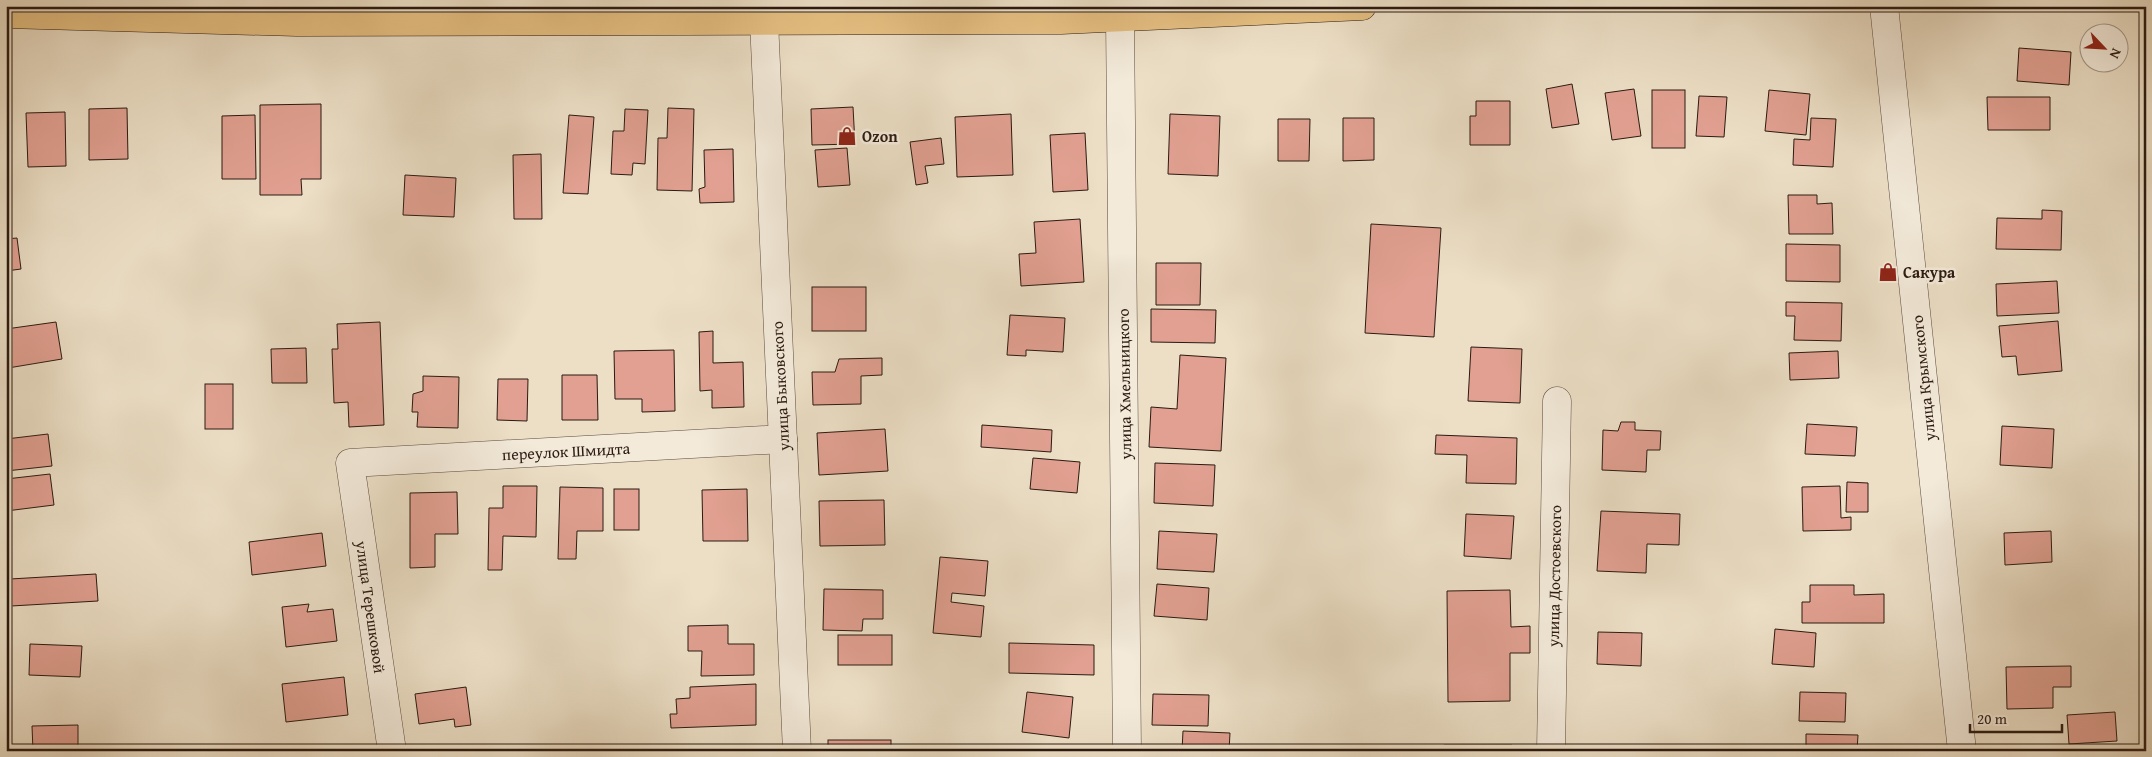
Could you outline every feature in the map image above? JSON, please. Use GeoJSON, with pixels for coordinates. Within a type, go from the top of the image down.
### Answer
{"type":"FeatureCollection","features":[{"type":"Feature","properties":{"kind":"main road"},"geometry":{"type":"LineString","coordinates":[[6,14],[716,14],[764,21],[1061,13],[1120,18],[1362,6]]}},
{"type":"Feature","properties":{"kind":"street","name":"улица Крымского"},"geometry":{"type":"LineString","coordinates":[[1884,6],[1962,751]]}},
{"type":"Feature","properties":{"kind":"street","name":"улица Хмельницкого"},"geometry":{"type":"LineString","coordinates":[[1120,18],[1127,751]]}},
{"type":"Feature","properties":{"kind":"street","name":"улица Быковского"},"geometry":{"type":"LineString","coordinates":[[764,21],[797,751]]}},
{"type":"Feature","properties":{"kind":"street","name":"улица Достоевского"},"geometry":{"type":"LineString","coordinates":[[1551,751],[1557,401]]}},
{"type":"Feature","properties":{"kind":"street","name":"переулок Шмидта"},"geometry":{"type":"LineString","coordinates":[[350,463],[783,439]]}},
{"type":"Feature","properties":{"kind":"street","name":"улица Терешковой"},"geometry":{"type":"LineString","coordinates":[[350,463],[392,751]]}},
{"type":"Feature","properties":{"kind":"building"},"geometry":{"type":"Polygon","coordinates":[[[2019,48],[2071,52],[2069,85],[2017,81],[2019,48]]]}},
{"type":"Feature","properties":{"kind":"building"},"geometry":{"type":"Polygon","coordinates":[[[1572,84],[1579,124],[1552,128],[1546,89],[1572,84]]]}},
{"type":"Feature","properties":{"kind":"building"},"geometry":{"type":"Polygon","coordinates":[[[1634,89],[1641,136],[1612,140],[1605,93],[1634,89]]]}},
{"type":"Feature","properties":{"kind":"building"},"geometry":{"type":"Polygon","coordinates":[[[1652,90],[1685,90],[1685,148],[1652,148],[1652,90]]]}},
{"type":"Feature","properties":{"kind":"building"},"geometry":{"type":"Polygon","coordinates":[[[1769,90],[1810,94],[1806,135],[1765,131],[1769,90]]]}},
{"type":"Feature","properties":{"kind":"building"},"geometry":{"type":"Polygon","coordinates":[[[1699,96],[1727,97],[1724,137],[1696,136],[1699,96]]]}},
{"type":"Feature","properties":{"kind":"building"},"geometry":{"type":"Polygon","coordinates":[[[1987,97],[2050,97],[2050,130],[1988,130],[1987,97]]]}},
{"type":"Feature","properties":{"kind":"building"},"geometry":{"type":"Polygon","coordinates":[[[1476,101],[1510,101],[1510,145],[1470,145],[1470,116],[1476,116],[1476,101]]]}},
{"type":"Feature","properties":{"kind":"building"},"geometry":{"type":"Polygon","coordinates":[[[321,104],[321,179],[301,179],[302,195],[260,195],[260,105],[321,104]]]}},
{"type":"Feature","properties":{"kind":"building"},"geometry":{"type":"Polygon","coordinates":[[[853,107],[855,144],[812,145],[811,109],[853,107]]]}},
{"type":"Feature","properties":{"kind":"building"},"geometry":{"type":"Polygon","coordinates":[[[127,108],[128,159],[89,160],[89,109],[127,108]]]}},
{"type":"Feature","properties":{"kind":"building"},"geometry":{"type":"Polygon","coordinates":[[[668,108],[694,109],[692,191],[657,190],[658,138],[667,138],[668,108]]]}},
{"type":"Feature","properties":{"kind":"building"},"geometry":{"type":"Polygon","coordinates":[[[625,109],[648,110],[645,164],[633,163],[632,175],[611,174],[613,131],[624,131],[625,109]]]}},
{"type":"Feature","properties":{"kind":"building"},"geometry":{"type":"Polygon","coordinates":[[[65,112],[66,166],[28,167],[26,113],[65,112]]]}},
{"type":"Feature","properties":{"kind":"building"},"geometry":{"type":"Polygon","coordinates":[[[1011,114],[1013,175],[957,177],[955,117],[1011,114]]]}},
{"type":"Feature","properties":{"kind":"building"},"geometry":{"type":"Polygon","coordinates":[[[1170,114],[1220,116],[1218,176],[1168,174],[1170,114]]]}},
{"type":"Feature","properties":{"kind":"building"},"geometry":{"type":"Polygon","coordinates":[[[255,115],[256,179],[222,179],[222,116],[255,115]]]}},
{"type":"Feature","properties":{"kind":"building"},"geometry":{"type":"Polygon","coordinates":[[[569,115],[594,117],[588,194],[563,193],[569,115]]]}},
{"type":"Feature","properties":{"kind":"building"},"geometry":{"type":"Polygon","coordinates":[[[1343,118],[1374,118],[1374,160],[1343,161],[1343,118]]]}},
{"type":"Feature","properties":{"kind":"building"},"geometry":{"type":"Polygon","coordinates":[[[1811,118],[1836,119],[1833,167],[1793,165],[1794,139],[1810,140],[1811,118]]]}},
{"type":"Feature","properties":{"kind":"building"},"geometry":{"type":"Polygon","coordinates":[[[1278,119],[1310,119],[1309,161],[1278,161],[1278,119]]]}},
{"type":"Feature","properties":{"kind":"building"},"geometry":{"type":"Polygon","coordinates":[[[1085,133],[1088,190],[1053,192],[1050,135],[1085,133]]]}},
{"type":"Feature","properties":{"kind":"building"},"geometry":{"type":"Polygon","coordinates":[[[941,138],[944,164],[925,166],[928,183],[916,185],[910,142],[941,138]]]}},
{"type":"Feature","properties":{"kind":"building"},"geometry":{"type":"Polygon","coordinates":[[[847,148],[850,185],[818,187],[815,150],[847,148]]]}},
{"type":"Feature","properties":{"kind":"building"},"geometry":{"type":"Polygon","coordinates":[[[733,149],[734,202],[700,203],[699,189],[705,187],[704,150],[733,149]]]}},
{"type":"Feature","properties":{"kind":"building"},"geometry":{"type":"Polygon","coordinates":[[[541,154],[542,219],[514,219],[513,155],[541,154]]]}},
{"type":"Feature","properties":{"kind":"building"},"geometry":{"type":"Polygon","coordinates":[[[405,175],[456,178],[454,217],[403,215],[405,175]]]}},
{"type":"Feature","properties":{"kind":"building"},"geometry":{"type":"Polygon","coordinates":[[[1788,195],[1817,195],[1817,204],[1832,203],[1833,234],[1789,234],[1788,195]]]}},
{"type":"Feature","properties":{"kind":"building"},"geometry":{"type":"Polygon","coordinates":[[[2042,210],[2062,211],[2061,250],[1996,249],[1997,218],[2042,219],[2042,210]]]}},
{"type":"Feature","properties":{"kind":"building"},"geometry":{"type":"Polygon","coordinates":[[[1080,219],[1084,282],[1021,286],[1019,254],[1036,253],[1034,222],[1080,219]]]}},
{"type":"Feature","properties":{"kind":"building"},"geometry":{"type":"Polygon","coordinates":[[[1371,224],[1441,228],[1434,337],[1365,333],[1371,224]]]}},
{"type":"Feature","properties":{"kind":"building"},"geometry":{"type":"Polygon","coordinates":[[[17,238],[21,269],[6,271],[6,239],[17,238]]]}},
{"type":"Feature","properties":{"kind":"building"},"geometry":{"type":"Polygon","coordinates":[[[1786,244],[1840,245],[1840,282],[1786,281],[1786,244]]]}},
{"type":"Feature","properties":{"kind":"building"},"geometry":{"type":"Polygon","coordinates":[[[1156,263],[1201,263],[1200,305],[1156,305],[1156,263]]]}},
{"type":"Feature","properties":{"kind":"building"},"geometry":{"type":"Polygon","coordinates":[[[2057,281],[2059,313],[1997,316],[1996,284],[2057,281]]]}},
{"type":"Feature","properties":{"kind":"building"},"geometry":{"type":"Polygon","coordinates":[[[812,287],[866,287],[866,331],[812,331],[812,287]]]}},
{"type":"Feature","properties":{"kind":"building"},"geometry":{"type":"Polygon","coordinates":[[[1786,302],[1842,303],[1841,341],[1794,340],[1795,316],[1786,316],[1786,302]]]}},
{"type":"Feature","properties":{"kind":"building"},"geometry":{"type":"Polygon","coordinates":[[[1151,309],[1216,310],[1215,343],[1151,342],[1151,309]]]}},
{"type":"Feature","properties":{"kind":"building"},"geometry":{"type":"Polygon","coordinates":[[[1010,315],[1065,318],[1063,352],[1026,350],[1026,356],[1007,355],[1010,315]]]}},
{"type":"Feature","properties":{"kind":"building"},"geometry":{"type":"Polygon","coordinates":[[[2058,321],[2062,371],[2018,375],[2016,356],[2002,357],[1999,326],[2058,321]]]}},
{"type":"Feature","properties":{"kind":"building"},"geometry":{"type":"Polygon","coordinates":[[[56,322],[62,359],[8,368],[6,329],[56,322]]]}},
{"type":"Feature","properties":{"kind":"building"},"geometry":{"type":"Polygon","coordinates":[[[380,322],[384,425],[349,427],[348,402],[334,403],[332,349],[338,349],[337,324],[380,322]]]}},
{"type":"Feature","properties":{"kind":"building"},"geometry":{"type":"Polygon","coordinates":[[[713,331],[713,363],[743,362],[744,407],[712,408],[712,390],[700,391],[699,332],[713,331]]]}},
{"type":"Feature","properties":{"kind":"building"},"geometry":{"type":"Polygon","coordinates":[[[1471,347],[1522,349],[1520,403],[1468,401],[1471,347]]]}},
{"type":"Feature","properties":{"kind":"building"},"geometry":{"type":"Polygon","coordinates":[[[306,348],[307,383],[272,383],[271,349],[306,348]]]}},
{"type":"Feature","properties":{"kind":"building"},"geometry":{"type":"Polygon","coordinates":[[[674,350],[675,411],[642,412],[642,399],[615,399],[614,351],[674,350]]]}},
{"type":"Feature","properties":{"kind":"building"},"geometry":{"type":"Polygon","coordinates":[[[1838,351],[1839,378],[1790,380],[1789,353],[1838,351]]]}},
{"type":"Feature","properties":{"kind":"building"},"geometry":{"type":"Polygon","coordinates":[[[1180,355],[1226,358],[1221,451],[1149,447],[1151,407],[1177,409],[1180,355]]]}},
{"type":"Feature","properties":{"kind":"building"},"geometry":{"type":"Polygon","coordinates":[[[882,358],[882,375],[861,376],[861,404],[813,405],[812,372],[835,372],[839,359],[882,358]]]}},
{"type":"Feature","properties":{"kind":"building"},"geometry":{"type":"Polygon","coordinates":[[[562,375],[597,375],[598,420],[562,420],[562,375]]]}},
{"type":"Feature","properties":{"kind":"building"},"geometry":{"type":"Polygon","coordinates":[[[423,376],[459,377],[458,428],[417,427],[418,412],[412,412],[413,394],[423,391],[423,376]]]}},
{"type":"Feature","properties":{"kind":"building"},"geometry":{"type":"Polygon","coordinates":[[[498,379],[528,379],[527,421],[497,420],[498,379]]]}},
{"type":"Feature","properties":{"kind":"building"},"geometry":{"type":"Polygon","coordinates":[[[205,384],[233,384],[233,429],[205,429],[205,384]]]}},
{"type":"Feature","properties":{"kind":"building"},"geometry":{"type":"Polygon","coordinates":[[[1621,422],[1635,422],[1635,430],[1661,431],[1660,450],[1647,450],[1646,472],[1602,470],[1603,430],[1618,431],[1621,422]]]}},
{"type":"Feature","properties":{"kind":"building"},"geometry":{"type":"Polygon","coordinates":[[[1807,424],[1857,427],[1855,456],[1805,454],[1807,424]]]}},
{"type":"Feature","properties":{"kind":"building"},"geometry":{"type":"Polygon","coordinates":[[[982,425],[1052,430],[1051,452],[981,447],[982,425]]]}},
{"type":"Feature","properties":{"kind":"building"},"geometry":{"type":"Polygon","coordinates":[[[2002,426],[2054,429],[2052,468],[2000,465],[2002,426]]]}},
{"type":"Feature","properties":{"kind":"building"},"geometry":{"type":"Polygon","coordinates":[[[885,429],[888,471],[819,475],[817,433],[885,429]]]}},
{"type":"Feature","properties":{"kind":"building"},"geometry":{"type":"Polygon","coordinates":[[[48,434],[52,466],[6,471],[6,439],[48,434]]]}},
{"type":"Feature","properties":{"kind":"building"},"geometry":{"type":"Polygon","coordinates":[[[1436,435],[1517,438],[1516,484],[1466,483],[1467,455],[1435,454],[1436,435]]]}},
{"type":"Feature","properties":{"kind":"building"},"geometry":{"type":"Polygon","coordinates":[[[1033,458],[1080,462],[1077,493],[1030,489],[1033,458]]]}},
{"type":"Feature","properties":{"kind":"building"},"geometry":{"type":"Polygon","coordinates":[[[1155,463],[1215,465],[1213,506],[1154,503],[1155,463]]]}},
{"type":"Feature","properties":{"kind":"building"},"geometry":{"type":"Polygon","coordinates":[[[50,474],[54,505],[6,511],[6,479],[50,474]]]}},
{"type":"Feature","properties":{"kind":"building"},"geometry":{"type":"Polygon","coordinates":[[[1847,482],[1868,483],[1868,512],[1846,512],[1847,482]]]}},
{"type":"Feature","properties":{"kind":"building"},"geometry":{"type":"Polygon","coordinates":[[[503,486],[537,486],[536,537],[503,536],[502,570],[488,570],[489,508],[503,508],[503,486]]]}},
{"type":"Feature","properties":{"kind":"building"},"geometry":{"type":"Polygon","coordinates":[[[1840,486],[1841,518],[1851,517],[1851,530],[1803,531],[1802,487],[1840,486]]]}},
{"type":"Feature","properties":{"kind":"building"},"geometry":{"type":"Polygon","coordinates":[[[560,487],[603,488],[603,531],[577,531],[576,559],[558,559],[560,487]]]}},
{"type":"Feature","properties":{"kind":"building"},"geometry":{"type":"Polygon","coordinates":[[[614,489],[639,489],[639,530],[614,530],[614,489]]]}},
{"type":"Feature","properties":{"kind":"building"},"geometry":{"type":"Polygon","coordinates":[[[747,489],[748,541],[703,541],[702,490],[747,489]]]}},
{"type":"Feature","properties":{"kind":"building"},"geometry":{"type":"Polygon","coordinates":[[[457,492],[458,534],[435,534],[435,567],[410,568],[410,493],[457,492]]]}},
{"type":"Feature","properties":{"kind":"building"},"geometry":{"type":"Polygon","coordinates":[[[884,500],[885,545],[820,546],[819,501],[884,500]]]}},
{"type":"Feature","properties":{"kind":"building"},"geometry":{"type":"Polygon","coordinates":[[[1601,511],[1680,514],[1679,545],[1647,544],[1646,573],[1597,571],[1601,511]]]}},
{"type":"Feature","properties":{"kind":"building"},"geometry":{"type":"Polygon","coordinates":[[[1466,514],[1514,516],[1511,559],[1464,556],[1466,514]]]}},
{"type":"Feature","properties":{"kind":"building"},"geometry":{"type":"Polygon","coordinates":[[[1159,531],[1217,534],[1214,572],[1157,569],[1159,531]]]}},
{"type":"Feature","properties":{"kind":"building"},"geometry":{"type":"Polygon","coordinates":[[[2051,531],[2052,562],[2005,565],[2004,533],[2051,531]]]}},
{"type":"Feature","properties":{"kind":"building"},"geometry":{"type":"Polygon","coordinates":[[[322,533],[326,566],[252,575],[249,542],[322,533]]]}},
{"type":"Feature","properties":{"kind":"building"},"geometry":{"type":"Polygon","coordinates":[[[940,557],[988,561],[985,596],[952,593],[951,602],[984,606],[981,637],[933,633],[940,557]]]}},
{"type":"Feature","properties":{"kind":"building"},"geometry":{"type":"Polygon","coordinates":[[[96,574],[98,601],[11,606],[10,579],[96,574]]]}},
{"type":"Feature","properties":{"kind":"building"},"geometry":{"type":"Polygon","coordinates":[[[1157,584],[1209,588],[1207,620],[1154,616],[1157,584]]]}},
{"type":"Feature","properties":{"kind":"building"},"geometry":{"type":"Polygon","coordinates":[[[1810,585],[1854,585],[1854,595],[1884,594],[1884,623],[1802,623],[1802,602],[1810,602],[1810,585]]]}},
{"type":"Feature","properties":{"kind":"building"},"geometry":{"type":"Polygon","coordinates":[[[824,589],[883,590],[883,619],[863,619],[862,631],[823,630],[824,589]]]}},
{"type":"Feature","properties":{"kind":"building"},"geometry":{"type":"Polygon","coordinates":[[[1510,590],[1511,627],[1530,626],[1530,653],[1510,653],[1510,701],[1448,702],[1447,591],[1510,590]]]}},
{"type":"Feature","properties":{"kind":"building"},"geometry":{"type":"Polygon","coordinates":[[[309,604],[307,612],[333,609],[337,641],[286,647],[282,607],[309,604]]]}},
{"type":"Feature","properties":{"kind":"building"},"geometry":{"type":"Polygon","coordinates":[[[728,625],[728,644],[754,644],[754,675],[701,676],[702,651],[688,651],[688,626],[728,625]]]}},
{"type":"Feature","properties":{"kind":"building"},"geometry":{"type":"Polygon","coordinates":[[[1775,629],[1816,633],[1814,667],[1772,664],[1775,629]]]}},
{"type":"Feature","properties":{"kind":"building"},"geometry":{"type":"Polygon","coordinates":[[[1598,632],[1642,633],[1641,666],[1597,664],[1598,632]]]}},
{"type":"Feature","properties":{"kind":"building"},"geometry":{"type":"Polygon","coordinates":[[[838,635],[892,635],[892,665],[838,665],[838,635]]]}},
{"type":"Feature","properties":{"kind":"building"},"geometry":{"type":"Polygon","coordinates":[[[1009,643],[1094,645],[1094,675],[1009,673],[1009,643]]]}},
{"type":"Feature","properties":{"kind":"building"},"geometry":{"type":"Polygon","coordinates":[[[30,644],[82,646],[80,677],[29,675],[30,644]]]}},
{"type":"Feature","properties":{"kind":"building"},"geometry":{"type":"Polygon","coordinates":[[[2071,666],[2071,687],[2053,687],[2053,708],[2007,709],[2006,667],[2071,666]]]}},
{"type":"Feature","properties":{"kind":"building"},"geometry":{"type":"Polygon","coordinates":[[[344,677],[348,715],[286,722],[282,684],[344,677]]]}},
{"type":"Feature","properties":{"kind":"building"},"geometry":{"type":"Polygon","coordinates":[[[756,684],[756,725],[671,728],[670,714],[677,714],[676,699],[690,698],[690,687],[756,684]]]}},
{"type":"Feature","properties":{"kind":"building"},"geometry":{"type":"Polygon","coordinates":[[[466,687],[471,725],[455,727],[454,719],[419,724],[415,694],[466,687]]]}},
{"type":"Feature","properties":{"kind":"building"},"geometry":{"type":"Polygon","coordinates":[[[1027,692],[1073,697],[1069,738],[1022,732],[1027,692]]]}},
{"type":"Feature","properties":{"kind":"building"},"geometry":{"type":"Polygon","coordinates":[[[1800,692],[1846,693],[1845,722],[1799,721],[1800,692]]]}},
{"type":"Feature","properties":{"kind":"building"},"geometry":{"type":"Polygon","coordinates":[[[1153,694],[1209,695],[1208,726],[1152,725],[1153,694]]]}},
{"type":"Feature","properties":{"kind":"building"},"geometry":{"type":"Polygon","coordinates":[[[2115,712],[2117,741],[2069,744],[2067,715],[2115,712]]]}},
{"type":"Feature","properties":{"kind":"building"},"geometry":{"type":"Polygon","coordinates":[[[78,725],[78,751],[33,751],[32,726],[78,725]]]}},
{"type":"Feature","properties":{"kind":"building"},"geometry":{"type":"Polygon","coordinates":[[[1183,731],[1230,733],[1229,751],[1182,751],[1183,731]]]}},
{"type":"Feature","properties":{"kind":"building"},"geometry":{"type":"Polygon","coordinates":[[[1806,734],[1858,735],[1857,751],[1806,751],[1806,734]]]}},
{"type":"Feature","properties":{"kind":"building"},"geometry":{"type":"Polygon","coordinates":[[[828,740],[891,740],[891,751],[828,751],[828,740]]]}},
{"type":"Feature","properties":{"kind":"building"},"geometry":{"type":"Polygon","coordinates":[[[1444,745],[1512,745],[1513,751],[1444,751],[1444,745]]]}},
{"type":"Feature","properties":{"kind":"place","name":"Ozon"},"geometry":{"type":"Point","coordinates":[847,136]}},
{"type":"Feature","properties":{"kind":"place","name":"Сакура"},"geometry":{"type":"Point","coordinates":[1888,272]}}]}
